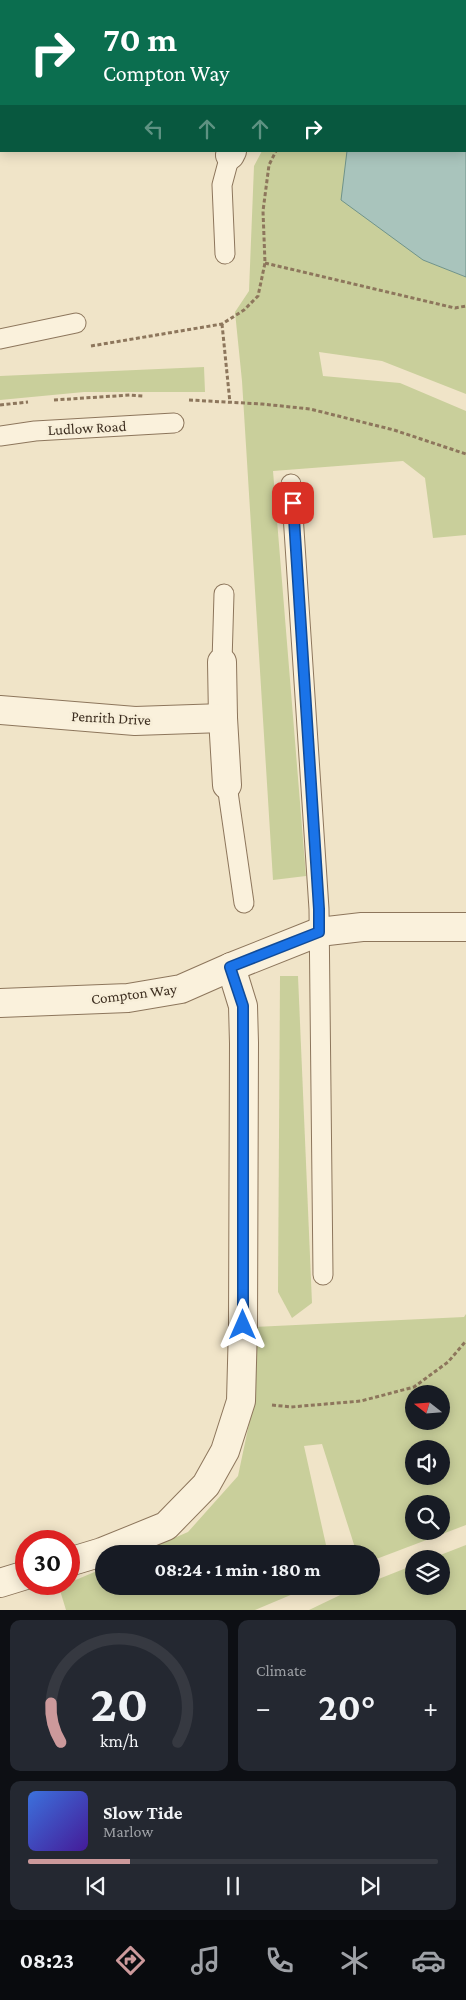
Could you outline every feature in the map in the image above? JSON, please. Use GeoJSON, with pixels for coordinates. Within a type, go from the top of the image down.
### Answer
{"type":"FeatureCollection","features":[{"type":"Feature","properties":{"kind":"street"},"geometry":{"type":"LineString","coordinates":[[222,662],[227,785]]}},
{"type":"Feature","properties":{"kind":"street","name":"Penrith Drive"},"geometry":{"type":"LineString","coordinates":[[0,710],[135,721],[223,718]]}},
{"type":"Feature","properties":{"kind":"street","name":"Compton Way"},"geometry":{"type":"LineString","coordinates":[[0,1003],[128,998],[180,989],[319,932],[362,927],[466,927]]}},
{"type":"Feature","properties":{"kind":"street"},"geometry":{"type":"LineString","coordinates":[[80,1559],[102,1552],[166,1526],[206,1485],[225,1451],[241,1401],[243,1325],[243,1006],[230,967]]}},
{"type":"Feature","properties":{"kind":"street"},"geometry":{"type":"LineString","coordinates":[[0,1583],[15,1578]]}},
{"type":"Feature","properties":{"kind":"lane"},"geometry":{"type":"LineString","coordinates":[[225,254],[222,185],[231,153]]}},
{"type":"Feature","properties":{"kind":"lane"},"geometry":{"type":"LineString","coordinates":[[0,339],[76,323]]}},
{"type":"Feature","properties":{"kind":"lane","name":"Ludlow Road"},"geometry":{"type":"LineString","coordinates":[[0,436],[35,431],[174,423]]}},
{"type":"Feature","properties":{"kind":"lane"},"geometry":{"type":"LineString","coordinates":[[291,484],[319,909],[322,989],[323,1275]]}},
{"type":"Feature","properties":{"kind":"lane"},"geometry":{"type":"LineString","coordinates":[[222,662],[224,594]]}},
{"type":"Feature","properties":{"kind":"lane"},"geometry":{"type":"LineString","coordinates":[[227,785],[244,903]]}},
{"type":"Feature","properties":{"kind":"path"},"geometry":{"type":"LineString","coordinates":[[89,346],[222,324],[244,310],[258,296],[265,263],[263,211],[269,165],[276,152]]}},
{"type":"Feature","properties":{"kind":"path"},"geometry":{"type":"LineString","coordinates":[[265,263],[455,308],[466,306]]}},
{"type":"Feature","properties":{"kind":"path"},"geometry":{"type":"LineString","coordinates":[[222,324],[230,403]]}},
{"type":"Feature","properties":{"kind":"path"},"geometry":{"type":"LineString","coordinates":[[52,401],[130,395],[148,396]]}},
{"type":"Feature","properties":{"kind":"path"},"geometry":{"type":"LineString","coordinates":[[184,400],[310,409],[394,430],[466,454]]}},
{"type":"Feature","properties":{"kind":"path"},"geometry":{"type":"LineString","coordinates":[[0,405],[32,402]]}},
{"type":"Feature","properties":{"kind":"path"},"geometry":{"type":"LineString","coordinates":[[241,1401],[291,1408],[361,1401],[406,1390],[414,1387],[448,1362],[466,1341]]}},
{"type":"Feature","properties":{"kind":"green space"},"geometry":{"type":"Polygon","coordinates":[[[261,152],[348,152],[423,260],[466,277],[466,394],[382,361],[319,352],[323,376],[400,383],[466,411],[466,535],[433,538],[425,478],[403,461],[273,471],[306,876],[273,880],[242,381],[235,312],[249,291],[254,166],[261,152]]]}},
{"type":"Feature","properties":{"kind":"green space"},"geometry":{"type":"Polygon","coordinates":[[[204,367],[205,392],[84,392],[0,400],[0,376],[204,367]]]}},
{"type":"Feature","properties":{"kind":"green space"},"geometry":{"type":"Polygon","coordinates":[[[280,976],[298,976],[312,1303],[292,1318],[278,1292],[280,976]]]}},
{"type":"Feature","properties":{"kind":"green space"},"geometry":{"type":"Polygon","coordinates":[[[466,1314],[466,1525],[450,1531],[450,1495],[405,1495],[405,1540],[426,1540],[380,1558],[380,1545],[354,1545],[322,1444],[304,1446],[326,1545],[158,1545],[188,1532],[238,1476],[250,1419],[253,1327],[464,1317],[466,1314]]]}},
{"type":"Feature","properties":{"kind":"green space"},"geometry":{"type":"Polygon","coordinates":[[[466,1545],[466,1610],[309,1610],[340,1595],[380,1595],[380,1578],[405,1569],[405,1595],[450,1595],[450,1551],[466,1545]]]}},
{"type":"Feature","properties":{"kind":"green space"},"geometry":{"type":"Polygon","coordinates":[[[95,1572],[95,1595],[291,1595],[255,1610],[66,1610],[61,1595],[80,1595],[80,1578],[95,1572]]]}},
{"type":"Feature","properties":{"kind":"water"},"geometry":{"type":"Polygon","coordinates":[[[347,152],[466,152],[466,277],[423,260],[341,200],[347,152]]]}},
{"type":"Feature","properties":{"kind":"route"},"geometry":{"type":"LineString","coordinates":[[243,1325],[243,1006],[230,967],[319,932],[293,503]]}}]}
